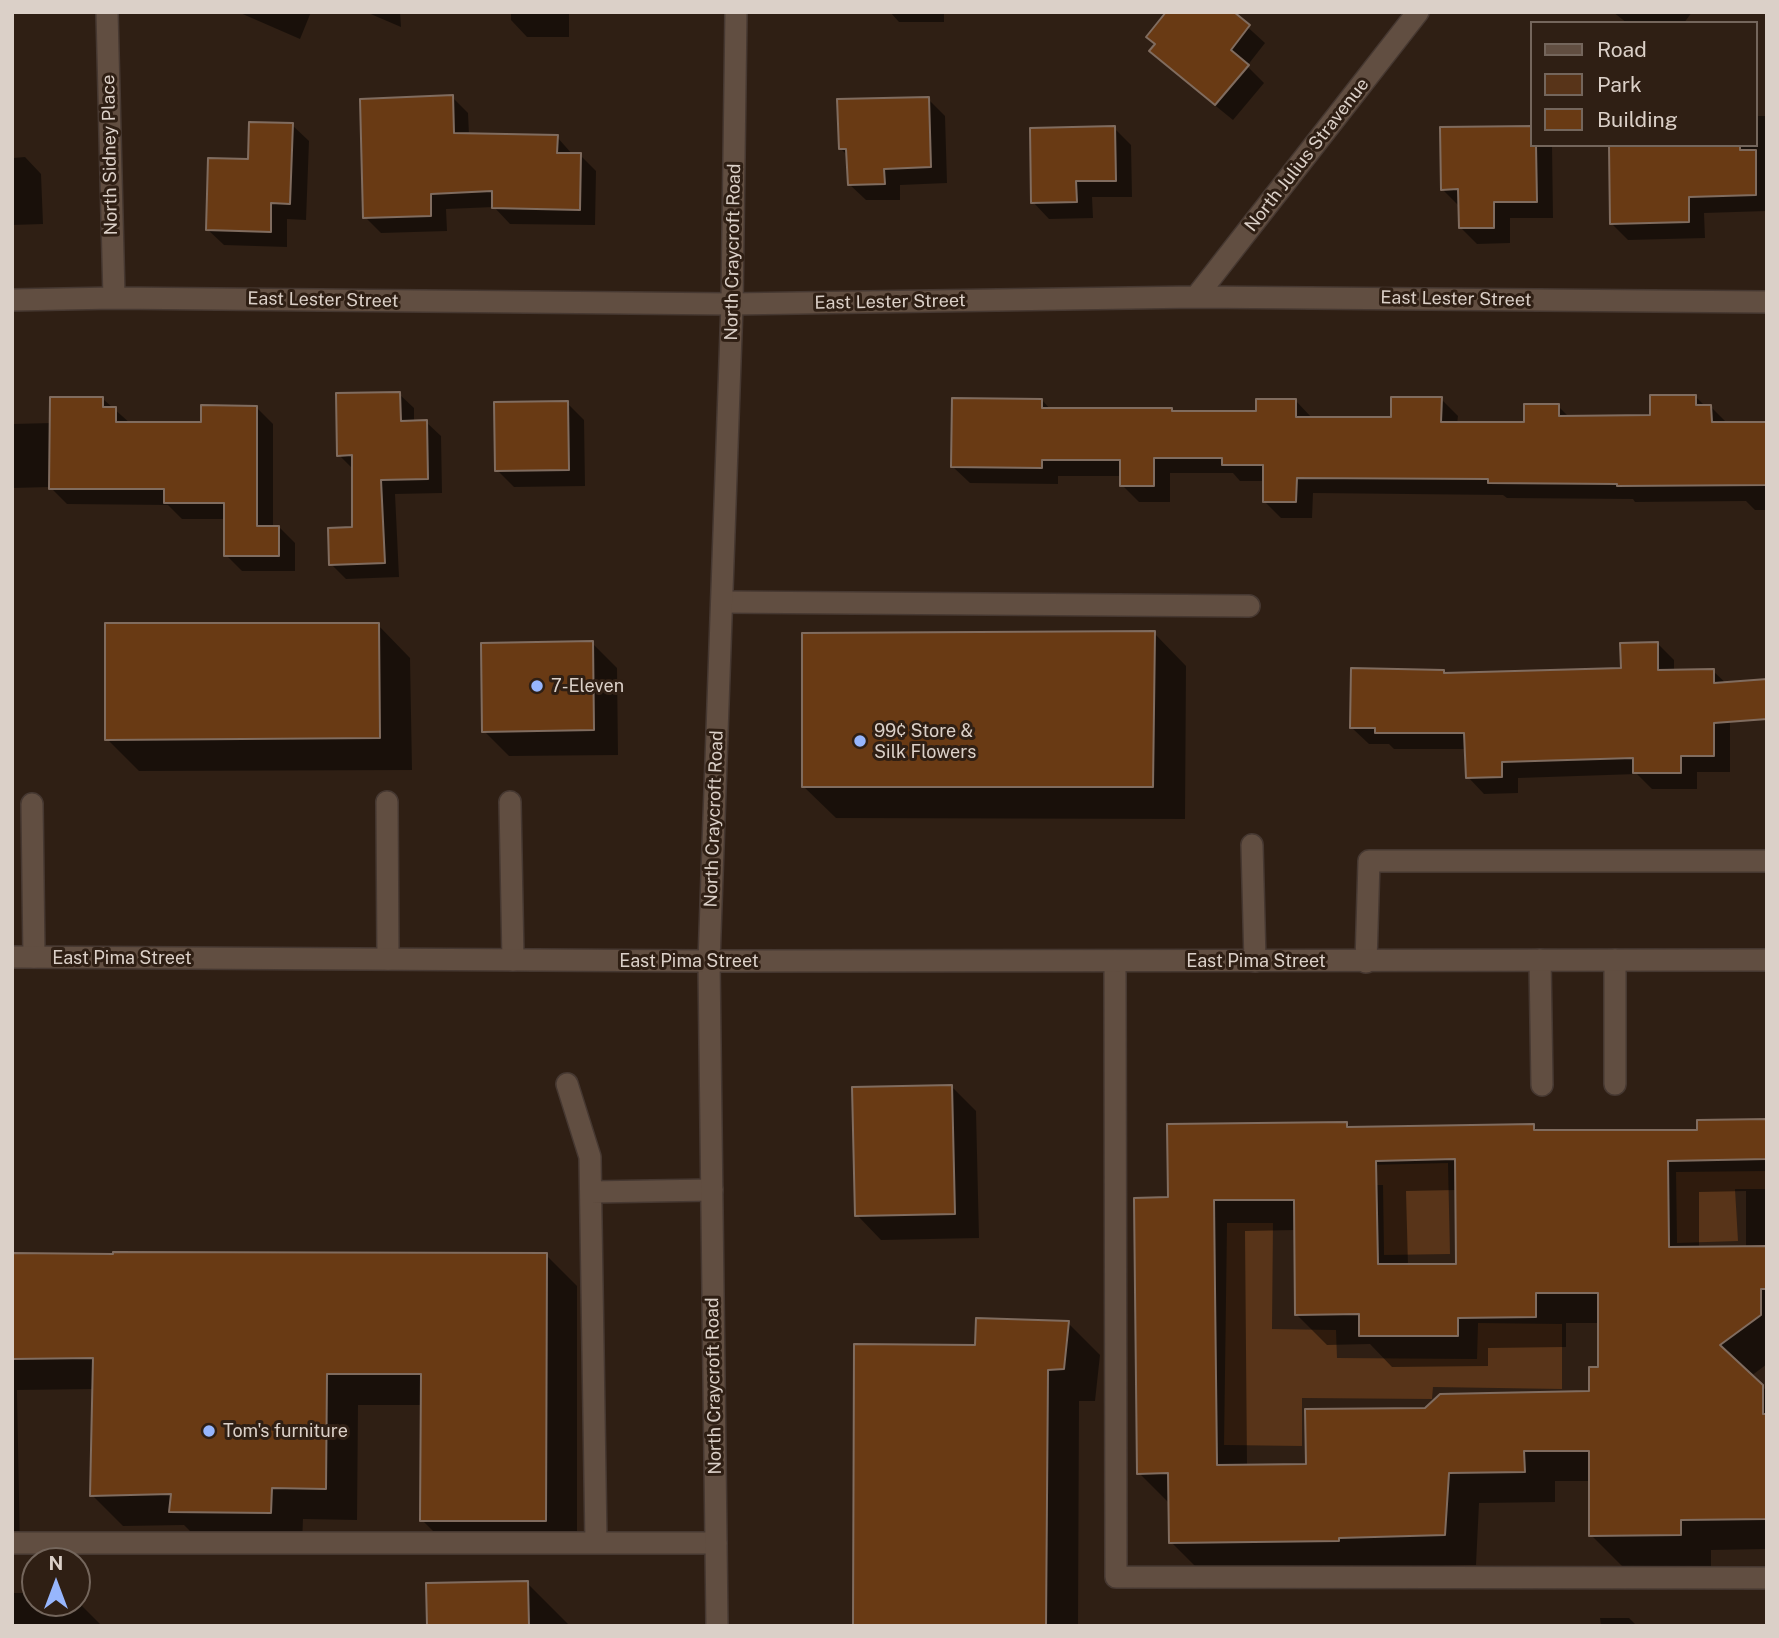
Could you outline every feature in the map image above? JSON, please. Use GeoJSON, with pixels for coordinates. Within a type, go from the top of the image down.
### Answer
{"type":"FeatureCollection","features":[{"type":"Feature","properties":{"kind":"street","name":"North Sidney Place"},"geometry":{"type":"LineString","coordinates":[[107,12],[114,298]]}},
{"type":"Feature","properties":{"kind":"street","name":"North Craycroft Road"},"geometry":{"type":"LineString","coordinates":[[717,1626],[709,961],[732,304],[736,12]]}},
{"type":"Feature","properties":{"kind":"street","name":"North Julius Stravenue"},"geometry":{"type":"LineString","coordinates":[[1196,297],[1418,12]]}},
{"type":"Feature","properties":{"kind":"street","name":"East Lester Street"},"geometry":{"type":"LineString","coordinates":[[12,300],[114,298],[732,304],[1196,297],[1767,302]]}},
{"type":"Feature","properties":{"kind":"street"},"geometry":{"type":"LineString","coordinates":[[722,602],[1249,606]]}},
{"type":"Feature","properties":{"kind":"street"},"geometry":{"type":"LineString","coordinates":[[387,802],[388,959]]}},
{"type":"Feature","properties":{"kind":"street"},"geometry":{"type":"LineString","coordinates":[[510,802],[513,960]]}},
{"type":"Feature","properties":{"kind":"street"},"geometry":{"type":"LineString","coordinates":[[32,804],[34,957]]}},
{"type":"Feature","properties":{"kind":"street"},"geometry":{"type":"LineString","coordinates":[[1252,845],[1255,961]]}},
{"type":"Feature","properties":{"kind":"street"},"geometry":{"type":"LineString","coordinates":[[1366,962],[1369,861],[1767,861]]}},
{"type":"Feature","properties":{"kind":"street","name":"East Pima Street"},"geometry":{"type":"LineString","coordinates":[[12,957],[709,961],[1767,960]]}},
{"type":"Feature","properties":{"kind":"street"},"geometry":{"type":"LineString","coordinates":[[1540,960],[1542,1085]]}},
{"type":"Feature","properties":{"kind":"street"},"geometry":{"type":"LineString","coordinates":[[1615,960],[1615,1084]]}},
{"type":"Feature","properties":{"kind":"street"},"geometry":{"type":"LineString","coordinates":[[1115,961],[1116,1577],[1767,1578]]}},
{"type":"Feature","properties":{"kind":"street"},"geometry":{"type":"LineString","coordinates":[[567,1084],[590,1157],[596,1543]]}},
{"type":"Feature","properties":{"kind":"street"},"geometry":{"type":"LineString","coordinates":[[591,1192],[712,1190]]}},
{"type":"Feature","properties":{"kind":"street"},"geometry":{"type":"LineString","coordinates":[[12,1543],[716,1543]]}},
{"type":"Feature","properties":{"kind":"green space"},"geometry":{"type":"Polygon","coordinates":[[[1448,1163],[1450,1254],[1384,1255],[1383,1185],[1365,1185],[1365,1165],[1448,1163]]]}},
{"type":"Feature","properties":{"kind":"green space"},"geometry":{"type":"Polygon","coordinates":[[[1767,1171],[1767,1189],[1735,1189],[1738,1241],[1677,1243],[1676,1172],[1767,1171]]]}},
{"type":"Feature","properties":{"kind":"green space"},"geometry":{"type":"Polygon","coordinates":[[[1227,1223],[1273,1223],[1272,1329],[1336,1330],[1337,1358],[1477,1359],[1478,1323],[1562,1324],[1562,1389],[1433,1387],[1432,1399],[1302,1398],[1302,1446],[1224,1445],[1227,1223]]]}},
{"type":"Feature","properties":{"kind":"building"},"geometry":{"type":"Polygon","coordinates":[[[1166,12],[1234,12],[1250,25],[1231,50],[1249,65],[1215,105],[1149,51],[1155,44],[1146,37],[1166,12]]]}},
{"type":"Feature","properties":{"kind":"building"},"geometry":{"type":"Polygon","coordinates":[[[453,95],[454,133],[558,135],[557,153],[581,153],[580,210],[492,208],[492,191],[431,194],[431,216],[363,218],[360,99],[453,95]]]}},
{"type":"Feature","properties":{"kind":"building"},"geometry":{"type":"Polygon","coordinates":[[[929,97],[931,167],[884,169],[885,184],[848,185],[846,149],[839,149],[837,99],[929,97]]]}},
{"type":"Feature","properties":{"kind":"building"},"geometry":{"type":"Polygon","coordinates":[[[249,122],[293,123],[290,204],[271,203],[271,232],[206,230],[208,158],[248,159],[249,122]]]}},
{"type":"Feature","properties":{"kind":"building"},"geometry":{"type":"Polygon","coordinates":[[[1115,126],[1116,181],[1076,181],[1077,202],[1031,203],[1030,128],[1115,126]]]}},
{"type":"Feature","properties":{"kind":"building"},"geometry":{"type":"Polygon","coordinates":[[[1530,126],[1530,147],[1536,147],[1537,202],[1494,202],[1494,228],[1459,228],[1458,189],[1441,190],[1440,127],[1530,126]]]}},
{"type":"Feature","properties":{"kind":"building"},"geometry":{"type":"Polygon","coordinates":[[[1609,147],[1740,147],[1740,150],[1756,150],[1756,195],[1689,197],[1689,222],[1610,224],[1609,147]]]}},
{"type":"Feature","properties":{"kind":"building"},"geometry":{"type":"Polygon","coordinates":[[[400,392],[401,421],[427,420],[428,479],[381,480],[385,563],[329,565],[328,528],[352,527],[352,455],[337,456],[336,393],[400,392]]]}},
{"type":"Feature","properties":{"kind":"building"},"geometry":{"type":"Polygon","coordinates":[[[1650,395],[1696,395],[1696,405],[1711,405],[1712,422],[1767,422],[1767,485],[1617,486],[1488,483],[1488,479],[1297,478],[1296,502],[1263,502],[1263,465],[1222,465],[1222,458],[1154,458],[1154,486],[1120,486],[1120,460],[1042,460],[1042,468],[951,467],[952,398],[1042,399],[1042,408],[1172,408],[1172,411],[1256,411],[1256,399],[1296,399],[1296,417],[1391,417],[1391,397],[1442,397],[1441,422],[1524,422],[1524,404],[1559,404],[1559,416],[1650,415],[1650,395]]]}},
{"type":"Feature","properties":{"kind":"building"},"geometry":{"type":"Polygon","coordinates":[[[50,397],[103,397],[103,407],[116,407],[116,422],[201,422],[201,405],[257,406],[257,526],[279,526],[279,556],[224,556],[224,503],[164,503],[164,489],[49,489],[50,397]]]}},
{"type":"Feature","properties":{"kind":"building"},"geometry":{"type":"Polygon","coordinates":[[[568,401],[569,470],[495,471],[494,402],[568,401]]]}},
{"type":"Feature","properties":{"kind":"building"},"geometry":{"type":"Polygon","coordinates":[[[105,623],[379,623],[380,738],[105,740],[105,623]]]}},
{"type":"Feature","properties":{"kind":"building"},"geometry":{"type":"Polygon","coordinates":[[[1155,631],[1153,787],[802,787],[802,633],[1155,631]]]}},
{"type":"Feature","properties":{"kind":"building","name":"7-Eleven"},"geometry":{"type":"Polygon","coordinates":[[[593,641],[594,730],[482,732],[481,643],[593,641]]]}},
{"type":"Feature","properties":{"kind":"building"},"geometry":{"type":"Polygon","coordinates":[[[1658,642],[1658,670],[1714,669],[1714,683],[1767,679],[1767,719],[1714,723],[1714,756],[1681,756],[1681,773],[1633,773],[1633,758],[1502,762],[1502,777],[1466,778],[1464,733],[1375,733],[1375,728],[1350,728],[1351,668],[1444,670],[1444,673],[1621,668],[1620,643],[1658,642]]]}},
{"type":"Feature","properties":{"kind":"building"},"geometry":{"type":"Polygon","coordinates":[[[952,1085],[955,1214],[855,1216],[852,1087],[952,1085]]]}},
{"type":"Feature","properties":{"kind":"building"},"geometry":{"type":"Polygon","coordinates":[[[1767,1119],[1767,1159],[1668,1161],[1669,1247],[1767,1246],[1767,1289],[1761,1289],[1761,1315],[1720,1345],[1763,1385],[1763,1414],[1767,1414],[1767,1519],[1681,1520],[1681,1535],[1589,1536],[1589,1451],[1524,1451],[1525,1472],[1449,1473],[1445,1535],[1339,1538],[1339,1541],[1169,1543],[1168,1473],[1137,1474],[1134,1198],[1168,1197],[1167,1124],[1347,1122],[1347,1127],[1534,1124],[1534,1130],[1697,1130],[1697,1120],[1767,1119]],[[1455,1159],[1376,1161],[1378,1264],[1456,1264],[1455,1159]],[[1214,1200],[1217,1465],[1306,1464],[1305,1409],[1425,1408],[1440,1394],[1589,1391],[1589,1367],[1598,1367],[1598,1293],[1536,1293],[1536,1317],[1458,1318],[1458,1336],[1359,1336],[1359,1314],[1295,1315],[1294,1200],[1214,1200]]]}},
{"type":"Feature","properties":{"kind":"building"},"geometry":{"type":"Polygon","coordinates":[[[12,1253],[547,1253],[546,1521],[420,1521],[421,1374],[327,1374],[326,1489],[272,1488],[271,1513],[169,1512],[171,1494],[90,1496],[93,1358],[12,1359],[12,1253]]]}},
{"type":"Feature","properties":{"kind":"building"},"geometry":{"type":"Polygon","coordinates":[[[976,1318],[1069,1321],[1064,1369],[1048,1370],[1046,1626],[853,1626],[854,1344],[975,1345],[976,1318]]]}},
{"type":"Feature","properties":{"kind":"building"},"geometry":{"type":"Polygon","coordinates":[[[528,1581],[529,1626],[427,1626],[426,1583],[528,1581]]]}},
{"type":"Feature","properties":{"kind":"place","name":"7-Eleven"},"geometry":{"type":"Point","coordinates":[537,686]}},
{"type":"Feature","properties":{"kind":"place","name":"99¢ Store & Silk Flowers"},"geometry":{"type":"Point","coordinates":[860,741]}},
{"type":"Feature","properties":{"kind":"place","name":"Tom's furniture"},"geometry":{"type":"Point","coordinates":[209,1431]}}]}
